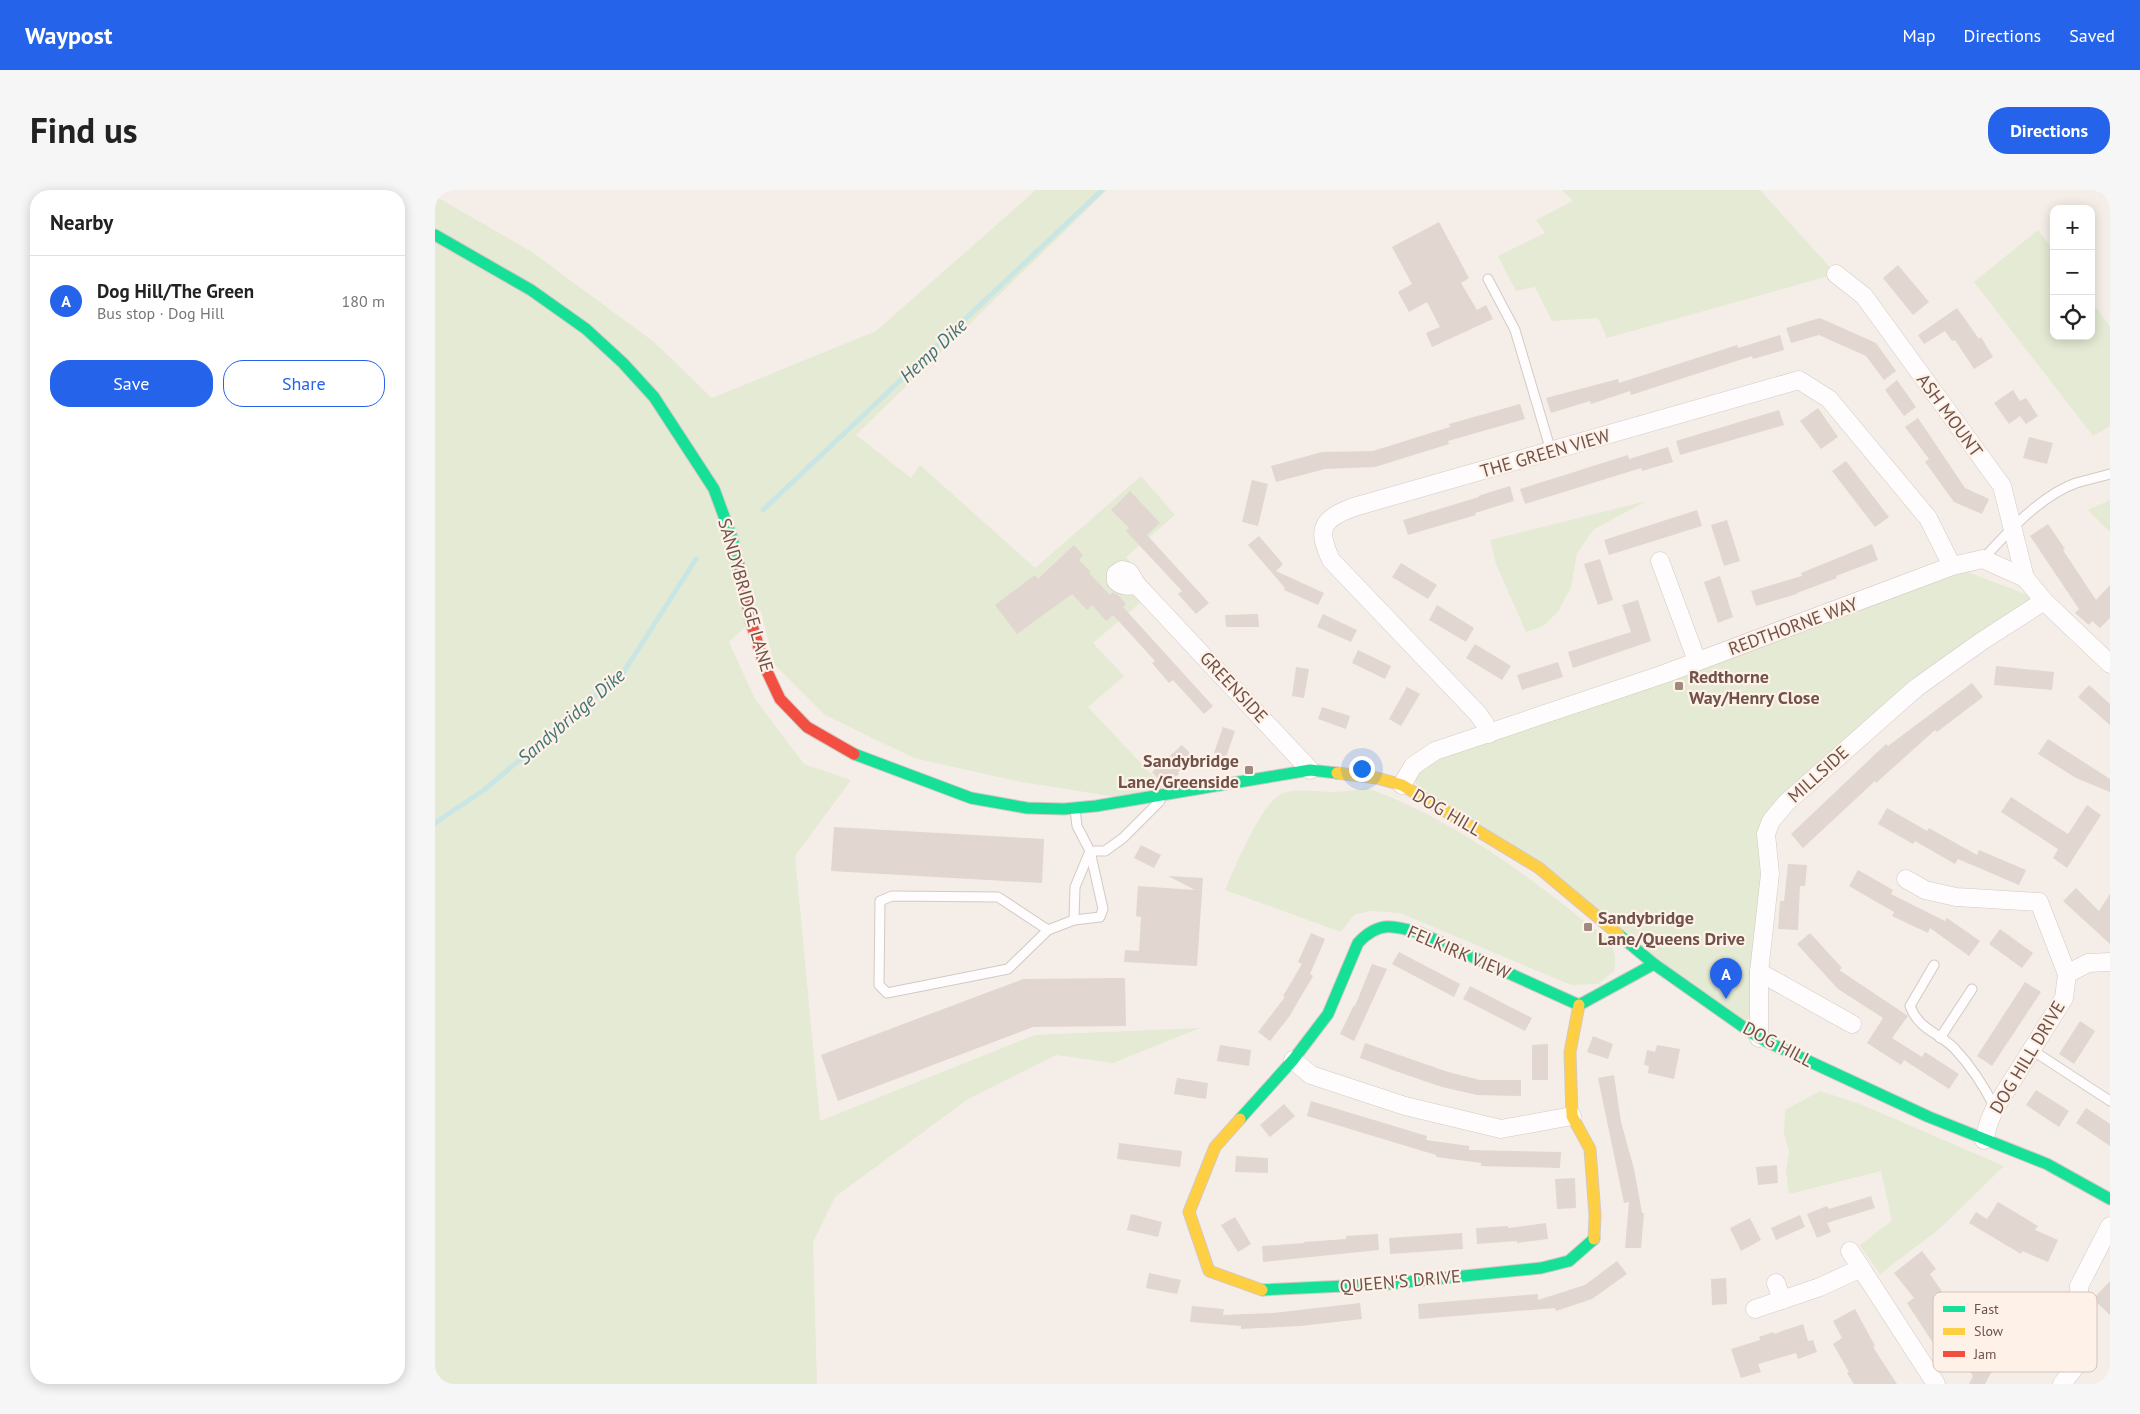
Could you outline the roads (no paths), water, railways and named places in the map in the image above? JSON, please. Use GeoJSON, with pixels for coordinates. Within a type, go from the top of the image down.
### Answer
{"type":"FeatureCollection","features":[{"type":"Feature","properties":{"kind":"street","name":"SANDYBRIDGE LANE"},"geometry":{"type":"LineString","coordinates":[[435,235],[531,290],[586,329],[623,363],[654,397],[714,488],[732,538],[744,584],[751,622],[765,667],[780,699],[807,727],[831,742],[867,760],[971,798],[1027,808],[1075,808],[1165,796],[1310,770],[1368,777],[1402,785]]}},
{"type":"Feature","properties":{"kind":"street","name":"ASH MOUNT"},"geometry":{"type":"LineString","coordinates":[[1836,274],[1865,296],[2002,486],[2025,578]]}},
{"type":"Feature","properties":{"kind":"street","name":"THE GREEN VIEW"},"geometry":{"type":"LineString","coordinates":[[1489,734],[1478,714],[1331,560],[1324,545],[1322,531],[1327,520],[1336,514],[1799,380],[1829,399],[1922,510],[1928,518],[1952,566]]}},
{"type":"Feature","properties":{"kind":"street","name":"REDTHORNE WAY"},"geometry":{"type":"LineString","coordinates":[[1402,785],[1413,766],[1425,757],[1457,743],[1489,734],[1664,674],[1952,566],[1983,559]]}},
{"type":"Feature","properties":{"kind":"street"},"geometry":{"type":"LineString","coordinates":[[1983,559],[2025,578],[2044,601],[2110,664]]}},
{"type":"Feature","properties":{"kind":"street"},"geometry":{"type":"LineString","coordinates":[[1660,561],[1697,661]]}},
{"type":"Feature","properties":{"kind":"street","name":"GREENSIDE"},"geometry":{"type":"LineString","coordinates":[[1137,585],[1157,604],[1310,770]]}},
{"type":"Feature","properties":{"kind":"street","name":"MILLSIDE"},"geometry":{"type":"LineString","coordinates":[[1759,1038],[1759,972],[1770,874],[1766,834],[1773,818],[1786,802],[1916,688],[1982,641],[2044,601]]}},
{"type":"Feature","properties":{"kind":"street","name":"DOG HILL"},"geometry":{"type":"LineString","coordinates":[[1402,785],[1539,868],[1654,964],[1759,1038],[1929,1117],[2047,1164],[2110,1199]]}},
{"type":"Feature","properties":{"kind":"street"},"geometry":{"type":"LineString","coordinates":[[1906,878],[1925,890],[1956,897],[2039,902],[2067,974],[2088,963],[2110,962]]}},
{"type":"Feature","properties":{"kind":"street","name":"FELKIRK VIEW"},"geometry":{"type":"LineString","coordinates":[[1293,1060],[1328,1014],[1358,943],[1365,933],[1376,927],[1395,926],[1419,933],[1579,1005]]}},
{"type":"Feature","properties":{"kind":"street"},"geometry":{"type":"LineString","coordinates":[[1579,1005],[1654,964]]}},
{"type":"Feature","properties":{"kind":"street"},"geometry":{"type":"LineString","coordinates":[[1759,972],[1852,1024]]}},
{"type":"Feature","properties":{"kind":"street","name":"DOG HILL DRIVE"},"geometry":{"type":"LineString","coordinates":[[1984,1140],[1995,1108],[2064,998],[2067,974]]}},
{"type":"Feature","properties":{"kind":"street","name":"QUEEN'S DRIVE"},"geometry":{"type":"LineString","coordinates":[[1293,1060],[1215,1147],[1189,1212],[1209,1271],[1261,1290],[1387,1284],[1541,1268],[1569,1261],[1594,1240],[1595,1216],[1590,1149],[1572,1116],[1570,1052],[1579,1005]]}},
{"type":"Feature","properties":{"kind":"street"},"geometry":{"type":"LineString","coordinates":[[1293,1060],[1311,1075],[1405,1106],[1501,1129],[1572,1116]]}},
{"type":"Feature","properties":{"kind":"street"},"geometry":{"type":"LineString","coordinates":[[2079,1292],[2079,1286],[2110,1226]]}},
{"type":"Feature","properties":{"kind":"street"},"geometry":{"type":"LineString","coordinates":[[1850,1251],[1936,1384]]}},
{"type":"Feature","properties":{"kind":"street"},"geometry":{"type":"LineString","coordinates":[[1755,1309],[1820,1287],[1861,1268]]}},
{"type":"Feature","properties":{"kind":"street"},"geometry":{"type":"LineString","coordinates":[[1776,1283],[1781,1300]]}},
{"type":"Feature","properties":{"kind":"street"},"geometry":{"type":"LineString","coordinates":[[2062,1384],[2071,1372]]}},
{"type":"Feature","properties":{"kind":"lane"},"geometry":{"type":"LineString","coordinates":[[1488,279],[1515,330],[1551,451]]}},
{"type":"Feature","properties":{"kind":"lane"},"geometry":{"type":"LineString","coordinates":[[1983,559],[2013,527],[2057,493],[2075,484],[2110,474]]}},
{"type":"Feature","properties":{"kind":"lane"},"geometry":{"type":"LineString","coordinates":[[1089,851],[1105,850],[1123,838],[1165,796]]}},
{"type":"Feature","properties":{"kind":"lane"},"geometry":{"type":"LineString","coordinates":[[1048,930],[998,897],[892,896],[880,901],[879,985],[887,993],[1008,968],[1048,930],[1074,920],[1100,917],[1103,909],[1089,851],[1077,826],[1075,808]]}},
{"type":"Feature","properties":{"kind":"lane"},"geometry":{"type":"LineString","coordinates":[[1074,920],[1075,887],[1089,851]]}},
{"type":"Feature","properties":{"kind":"lane"},"geometry":{"type":"LineString","coordinates":[[1935,965],[1910,1006],[1914,1017],[1952,1046],[1983,1084],[1995,1108]]}},
{"type":"Feature","properties":{"kind":"lane"},"geometry":{"type":"LineString","coordinates":[[1940,1038],[1972,989]]}},
{"type":"Feature","properties":{"kind":"lane"},"geometry":{"type":"LineString","coordinates":[[2032,1050],[2110,1101]]}},
{"type":"Feature","properties":{"kind":"waterway","name":"Hemp Dike"},"geometry":{"type":"LineString","coordinates":[[763,510],[1102,190]]}},
{"type":"Feature","properties":{"kind":"waterway","name":"Sandybridge Dike"},"geometry":{"type":"LineString","coordinates":[[435,823],[484,790],[623,673],[696,559]]}},
{"type":"Feature","properties":{"kind":"place","name":"Redthorne Way/Henry Close"},"geometry":{"type":"Point","coordinates":[1679,686]}},
{"type":"Feature","properties":{"kind":"place","name":"Sandybridge Lane/Greenside"},"geometry":{"type":"Point","coordinates":[1249,770]}},
{"type":"Feature","properties":{"kind":"place","name":"Sandybridge Lane/Queens Drive"},"geometry":{"type":"Point","coordinates":[1588,927]}},
{"type":"Feature","properties":{"kind":"place","name":"Dog Hill/The Green"},"geometry":{"type":"Point","coordinates":[1726,999]}}]}
